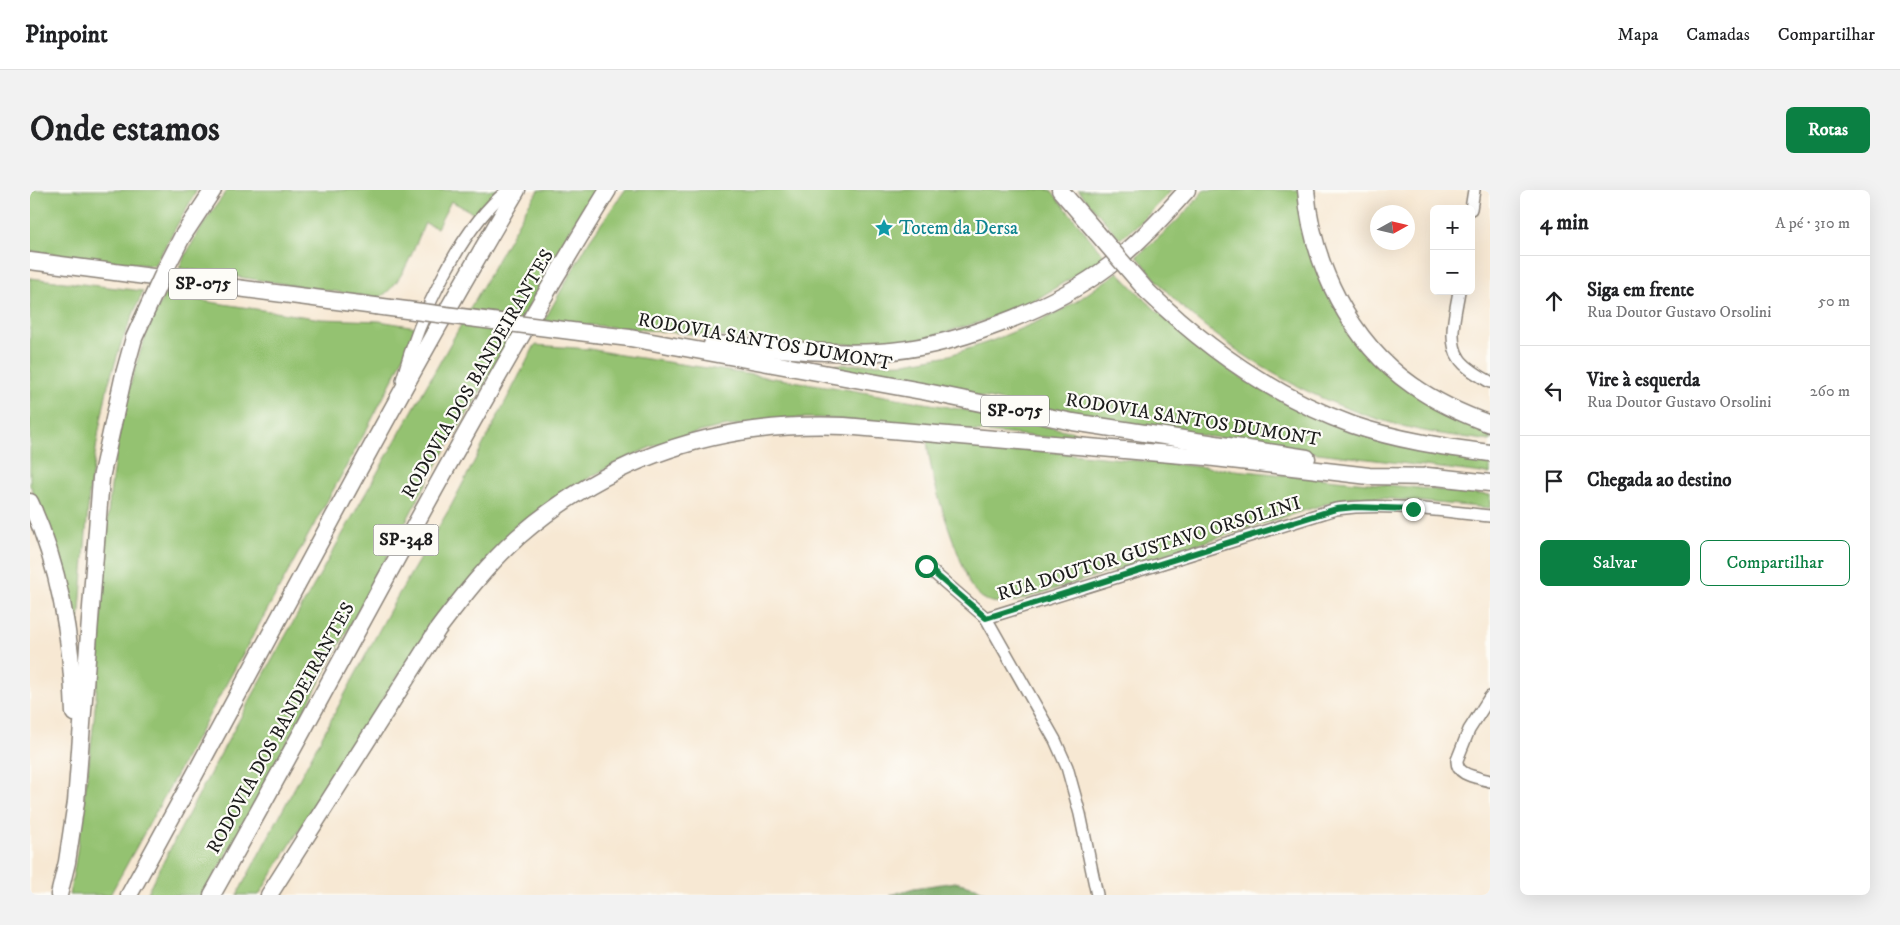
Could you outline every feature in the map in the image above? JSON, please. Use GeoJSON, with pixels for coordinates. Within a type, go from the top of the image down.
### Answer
{"type":"FeatureCollection","features":[{"type":"Feature","properties":{"kind":"highway"},"geometry":{"type":"LineString","coordinates":[[60,895],[76,802],[101,478],[134,338],[182,237],[213,190]]}},
{"type":"Feature","properties":{"kind":"highway"},"geometry":{"type":"LineString","coordinates":[[129,895],[221,728],[324,532],[470,270],[518,190]]}},
{"type":"Feature","properties":{"kind":"highway","name":"RODOVIA DOS BANDEIRANTES"},"geometry":{"type":"LineString","coordinates":[[212,895],[290,756],[427,502],[535,311],[608,190]]}},
{"type":"Feature","properties":{"kind":"highway","name":"RODOVIA SANTOS DUMONT"},"geometry":{"type":"LineString","coordinates":[[1060,190],[1147,291],[1176,319],[1226,358],[1275,388],[1308,406],[1353,425],[1384,434],[1448,447],[1490,453]]}},
{"type":"Feature","properties":{"kind":"highway"},"geometry":{"type":"LineString","coordinates":[[630,338],[825,352],[879,352],[924,347],[962,337],[1012,319],[1081,284],[1108,266],[1136,242],[1187,190]]}},
{"type":"Feature","properties":{"kind":"highway"},"geometry":{"type":"LineString","coordinates":[[1306,190],[1312,232],[1320,258],[1348,316],[1367,343],[1411,384],[1438,402],[1465,416],[1490,424]]}},
{"type":"Feature","properties":{"kind":"highway","name":"RODOVIA SANTOS DUMONT"},"geometry":{"type":"LineString","coordinates":[[30,261],[630,338],[927,392],[1112,429],[1490,483]]}},
{"type":"Feature","properties":{"kind":"highway"},"geometry":{"type":"LineString","coordinates":[[269,895],[438,628],[468,589],[494,560],[564,501],[624,467],[677,446],[760,428],[815,425],[844,426],[1206,457],[1369,476],[1438,477]]}},
{"type":"Feature","properties":{"kind":"highway"},"geometry":{"type":"LineString","coordinates":[[30,502],[42,527],[63,608],[72,670],[76,802]]}},
{"type":"Feature","properties":{"kind":"street"},"geometry":{"type":"LineString","coordinates":[[396,404],[410,356],[444,275],[471,230],[508,190]]}},
{"type":"Feature","properties":{"kind":"street"},"geometry":{"type":"LineString","coordinates":[[1472,205],[1474,190]]}},
{"type":"Feature","properties":{"kind":"street"},"geometry":{"type":"LineString","coordinates":[[1458,295],[1453,336],[1459,359],[1490,382]]}},
{"type":"Feature","properties":{"kind":"street","name":"RUA DOUTOR GUSTAVO ORSOLINI"},"geometry":{"type":"LineString","coordinates":[[926,566],[986,618],[1336,509],[1381,507],[1490,516]]}},
{"type":"Feature","properties":{"kind":"street"},"geometry":{"type":"LineString","coordinates":[[986,618],[1055,740],[1067,767],[1080,814],[1097,895]]}},
{"type":"Feature","properties":{"kind":"street"},"geometry":{"type":"LineString","coordinates":[[1490,697],[1469,730],[1456,765],[1462,773],[1490,781]]}},
{"type":"Feature","properties":{"kind":"green space"},"geometry":{"type":"Polygon","coordinates":[[[30,190],[197,190],[154,266],[30,251],[30,190]]]}},
{"type":"Feature","properties":{"kind":"green space"},"geometry":{"type":"Polygon","coordinates":[[[228,190],[498,190],[479,216],[451,201],[437,228],[425,223],[401,276],[386,293],[378,298],[179,268],[201,228],[228,190]]]}},
{"type":"Feature","properties":{"kind":"green space"},"geometry":{"type":"Polygon","coordinates":[[[539,190],[595,190],[566,237],[508,345],[431,475],[232,845],[203,895],[146,895],[238,721],[527,207],[539,190]]]}},
{"type":"Feature","properties":{"kind":"green space"},"geometry":{"type":"Polygon","coordinates":[[[625,190],[1051,190],[1105,257],[1034,301],[1000,316],[926,338],[898,343],[872,345],[781,342],[544,321],[589,241],[625,190]]]}},
{"type":"Feature","properties":{"kind":"green space"},"geometry":{"type":"Polygon","coordinates":[[[1078,190],[1172,190],[1141,222],[1120,239],[1078,190]]]}},
{"type":"Feature","properties":{"kind":"green space"},"geometry":{"type":"Polygon","coordinates":[[[1204,190],[1300,190],[1352,332],[1490,431],[1490,441],[1419,430],[1387,422],[1326,400],[1267,370],[1213,333],[1181,306],[1137,256],[1181,217],[1204,190]]]}},
{"type":"Feature","properties":{"kind":"green space"},"geometry":{"type":"Polygon","coordinates":[[[1118,272],[1149,304],[1213,358],[1247,382],[1283,402],[1321,420],[1361,435],[1404,447],[1490,461],[1490,474],[1310,452],[1082,417],[837,368],[835,365],[905,363],[950,355],[994,340],[1053,315],[1077,301],[1118,272]]]}},
{"type":"Feature","properties":{"kind":"green space"},"geometry":{"type":"Polygon","coordinates":[[[30,278],[143,291],[121,344],[108,385],[99,430],[89,494],[77,649],[71,606],[62,569],[52,535],[30,485],[30,278]]]}},
{"type":"Feature","properties":{"kind":"green space"},"geometry":{"type":"Polygon","coordinates":[[[164,295],[321,319],[379,321],[416,327],[397,371],[368,427],[110,895],[69,895],[93,732],[107,523],[117,443],[125,404],[139,356],[164,295]]]}},
{"type":"Feature","properties":{"kind":"green space"},"geometry":{"type":"Polygon","coordinates":[[[535,345],[590,349],[839,388],[976,412],[1138,445],[820,418],[785,418],[716,428],[684,436],[651,447],[620,461],[587,479],[425,635],[345,756],[259,895],[237,895],[397,597],[451,506],[535,345]]]}},
{"type":"Feature","properties":{"kind":"green space"},"geometry":{"type":"Polygon","coordinates":[[[927,440],[1490,495],[1490,508],[1351,497],[1017,601],[996,603],[985,600],[970,585],[938,495],[927,440]]]}},
{"type":"Feature","properties":{"kind":"green space"},"geometry":{"type":"Polygon","coordinates":[[[955,882],[976,887],[989,895],[890,895],[914,888],[955,882]]]}},
{"type":"Feature","properties":{"kind":"place","name":"Totem da Dersa"},"geometry":{"type":"Point","coordinates":[884,228]}},
{"type":"Feature","properties":{"kind":"route"},"geometry":{"type":"LineString","coordinates":[[926,566],[986,618],[1336,509],[1355,507],[1413,509]]}}]}
